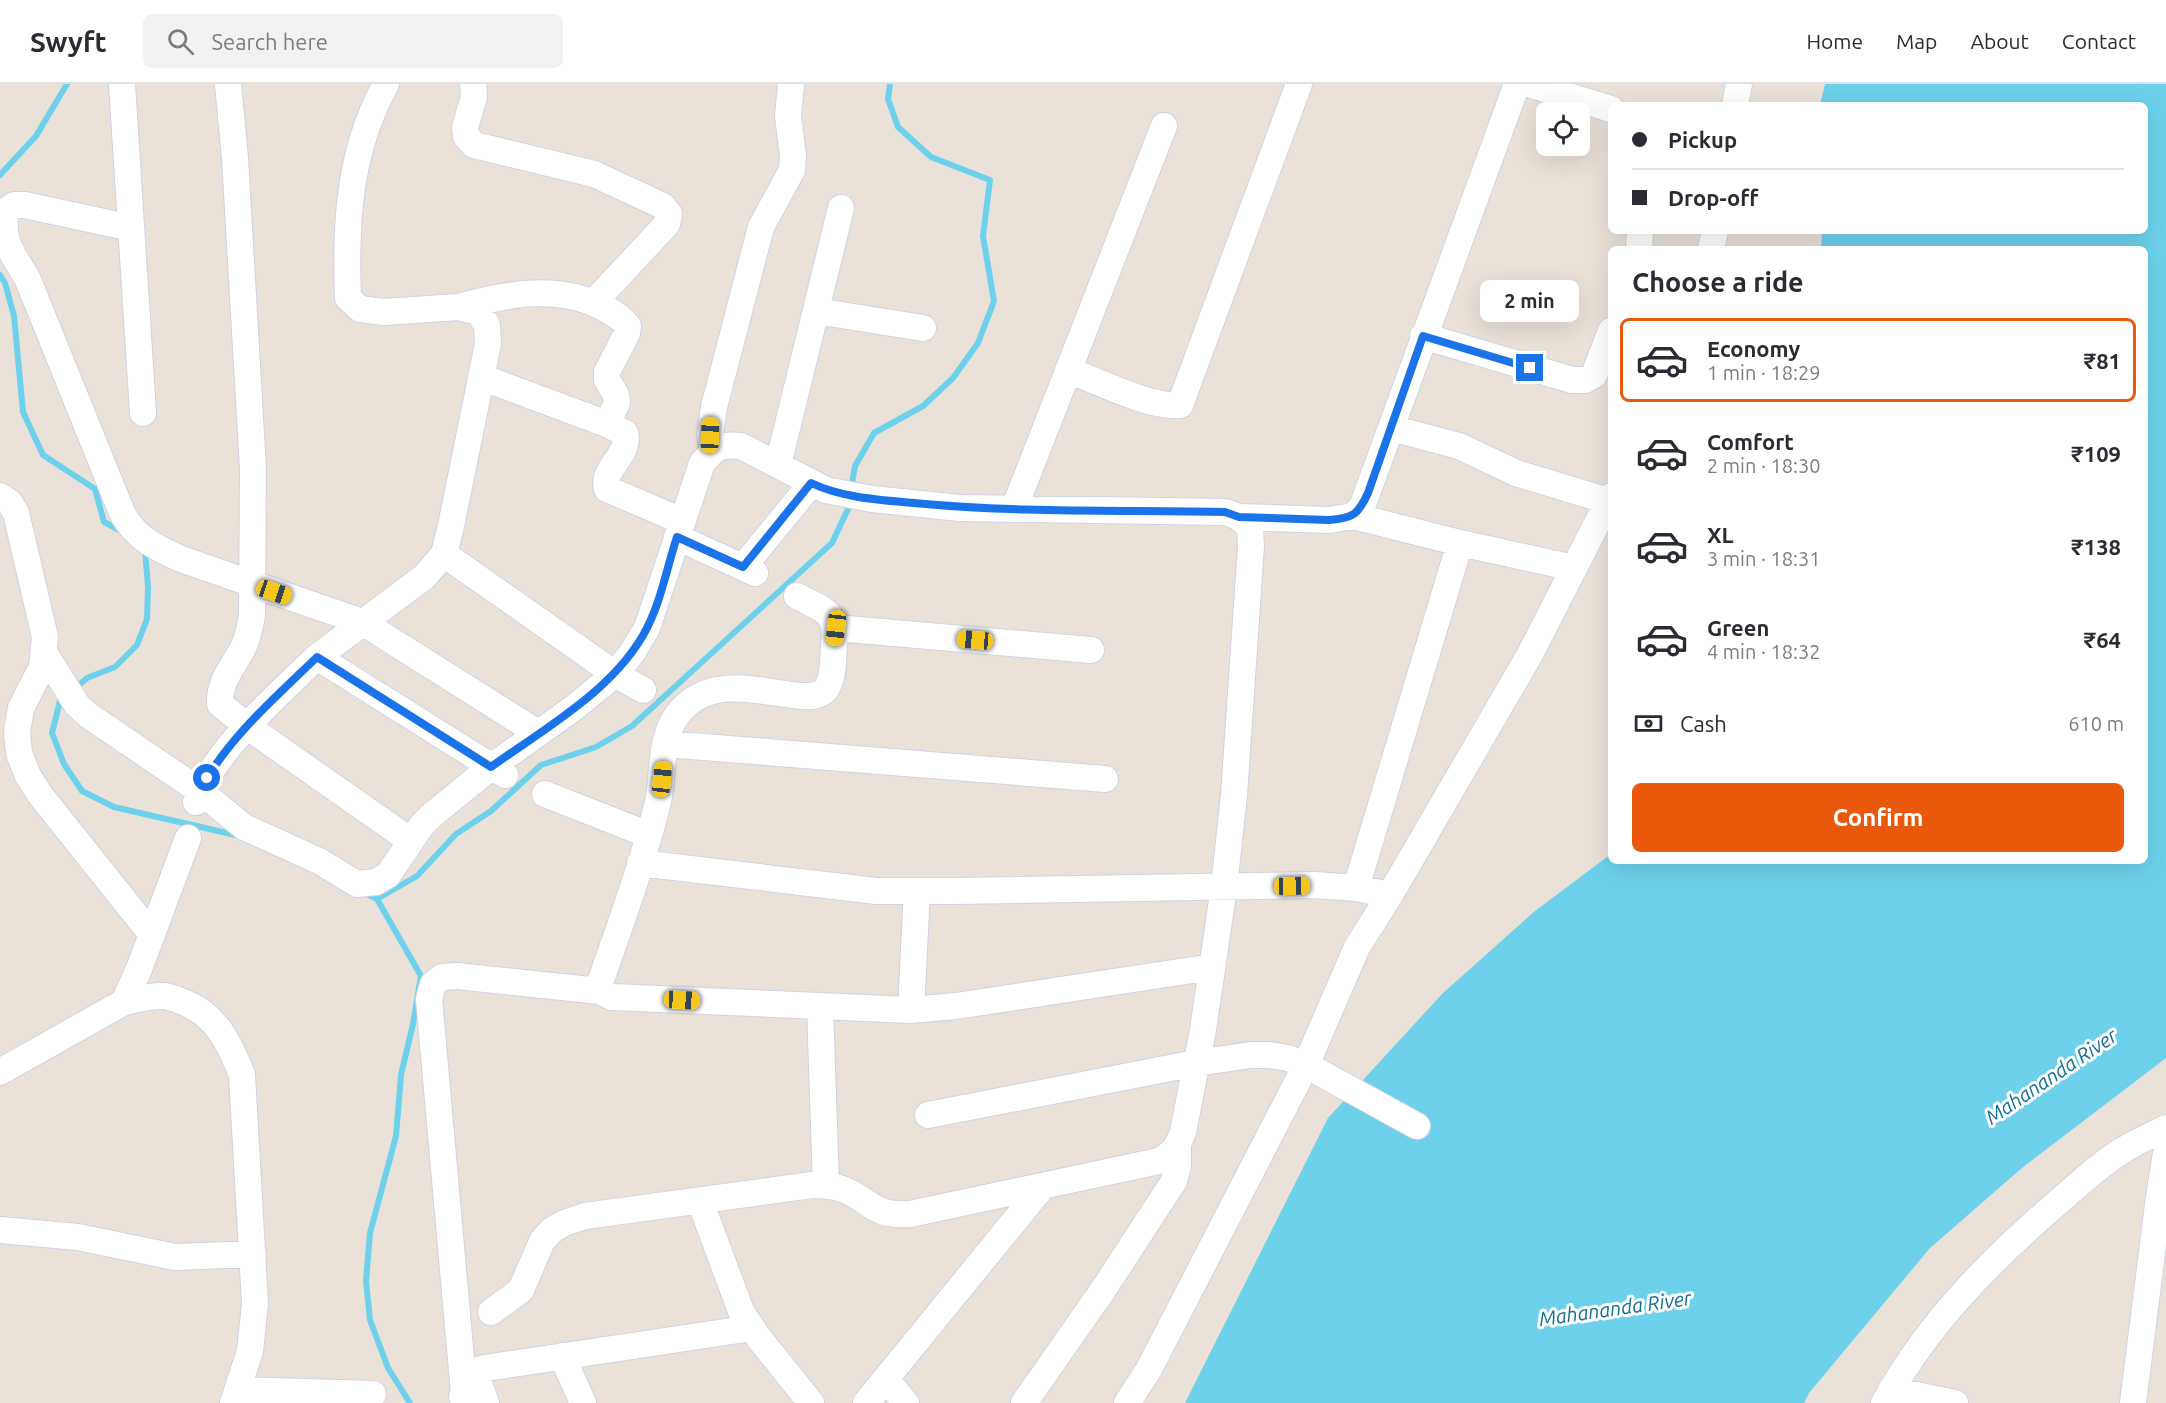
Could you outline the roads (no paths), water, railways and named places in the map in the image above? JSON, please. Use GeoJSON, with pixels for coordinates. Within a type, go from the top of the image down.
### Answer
{"type":"FeatureCollection","features":[{"type":"Feature","properties":{"kind":"street"},"geometry":{"type":"LineString","coordinates":[[122,84],[144,413]]}},
{"type":"Feature","properties":{"kind":"street"},"geometry":{"type":"LineString","coordinates":[[228,84],[235,158],[253,469],[252,616],[249,633],[243,647],[224,677],[219,692],[220,704],[248,727],[411,841]]}},
{"type":"Feature","properties":{"kind":"street"},"geometry":{"type":"LineString","coordinates":[[386,84],[364,131],[356,160],[351,189],[348,298],[360,309],[384,312],[458,307],[522,293],[566,295],[594,302],[622,318],[628,326],[627,333],[607,372],[607,380],[616,395],[617,403],[607,424]]}},
{"type":"Feature","properties":{"kind":"street"},"geometry":{"type":"LineString","coordinates":[[473,84],[474,97],[465,127],[466,136],[474,145],[594,174],[663,206],[669,214],[667,224],[594,302]]}},
{"type":"Feature","properties":{"kind":"street"},"geometry":{"type":"LineString","coordinates":[[714,449],[710,435],[710,422],[761,227],[792,170],[793,156],[788,116],[791,84]]}},
{"type":"Feature","properties":{"kind":"street"},"geometry":{"type":"LineString","coordinates":[[1068,370],[1153,403],[1180,405],[1299,84]]}},
{"type":"Feature","properties":{"kind":"street"},"geometry":{"type":"LineString","coordinates":[[1353,516],[1362,507],[1368,493],[1423,336],[1517,84]]}},
{"type":"Feature","properties":{"kind":"street"},"geometry":{"type":"LineString","coordinates":[[1529,84],[1608,108]]}},
{"type":"Feature","properties":{"kind":"street"},"geometry":{"type":"LineString","coordinates":[[1736,102],[1739,84]]}},
{"type":"Feature","properties":{"kind":"street"},"geometry":{"type":"LineString","coordinates":[[1014,509],[1164,126]]}},
{"type":"Feature","properties":{"kind":"street"},"geometry":{"type":"LineString","coordinates":[[131,228],[25,205],[14,205],[6,211],[3,234],[11,256],[28,280],[131,529],[163,551],[362,622],[538,733]]}},
{"type":"Feature","properties":{"kind":"street"},"geometry":{"type":"LineString","coordinates":[[778,465],[841,207]]}},
{"type":"Feature","properties":{"kind":"street"},"geometry":{"type":"LineString","coordinates":[[198,797],[216,763],[317,657],[424,577],[444,554],[452,526],[488,344],[487,325],[478,312],[458,307]]}},
{"type":"Feature","properties":{"kind":"street"},"geometry":{"type":"LineString","coordinates":[[816,311],[922,328]]}},
{"type":"Feature","properties":{"kind":"street"},"geometry":{"type":"LineString","coordinates":[[1423,336],[1572,380],[1585,380],[1594,375],[1608,339]]}},
{"type":"Feature","properties":{"kind":"street"},"geometry":{"type":"LineString","coordinates":[[481,377],[607,424],[625,433],[627,440],[625,448],[608,473],[605,482],[607,489],[749,570],[819,487]]}},
{"type":"Feature","properties":{"kind":"street"},"geometry":{"type":"LineString","coordinates":[[1391,428],[1459,446],[1516,473],[1608,498]]}},
{"type":"Feature","properties":{"kind":"street"},"geometry":{"type":"LineString","coordinates":[[45,654],[71,695],[88,715],[198,797],[244,827],[319,861],[357,884],[376,882],[388,874],[432,815],[499,772],[538,733],[615,674],[632,653],[647,628],[702,464],[714,449],[726,445],[741,446],[819,487],[872,499],[960,508],[1225,512],[1239,517],[1329,520],[1353,516],[1574,568]]}},
{"type":"Feature","properties":{"kind":"street"},"geometry":{"type":"LineString","coordinates":[[0,496],[10,503],[16,513],[45,637],[42,667],[21,708],[17,732],[19,753],[28,776],[41,796],[152,935]]}},
{"type":"Feature","properties":{"kind":"street"},"geometry":{"type":"LineString","coordinates":[[1127,1403],[1149,1369],[1306,1065],[1349,963],[1528,656],[1608,503]]}},
{"type":"Feature","properties":{"kind":"street"},"geometry":{"type":"LineString","coordinates":[[491,1312],[521,1290],[542,1241],[552,1230],[585,1216],[812,1185],[826,1185],[845,1190],[876,1210],[892,1215],[910,1214],[1159,1161],[1171,1155],[1183,1132],[1196,1063],[1224,887],[1234,795],[1251,546],[1250,528],[1239,517]]}},
{"type":"Feature","properties":{"kind":"street"},"geometry":{"type":"LineString","coordinates":[[1356,888],[1460,543]]}},
{"type":"Feature","properties":{"kind":"street"},"geometry":{"type":"LineString","coordinates":[[444,554],[615,674],[643,690]]}},
{"type":"Feature","properties":{"kind":"street"},"geometry":{"type":"LineString","coordinates":[[600,991],[601,980],[658,801],[673,713],[705,694],[721,689],[746,688],[816,697],[826,689],[831,677],[836,628],[831,616],[797,596]]}},
{"type":"Feature","properties":{"kind":"street"},"geometry":{"type":"LineString","coordinates":[[836,628],[1091,650]]}},
{"type":"Feature","properties":{"kind":"street"},"geometry":{"type":"LineString","coordinates":[[317,657],[499,772]]}},
{"type":"Feature","properties":{"kind":"street"},"geometry":{"type":"LineString","coordinates":[[666,744],[1105,779]]}},
{"type":"Feature","properties":{"kind":"street"},"geometry":{"type":"LineString","coordinates":[[544,794],[649,835]]}},
{"type":"Feature","properties":{"kind":"street"},"geometry":{"type":"LineString","coordinates":[[124,1002],[189,838]]}},
{"type":"Feature","properties":{"kind":"street"},"geometry":{"type":"LineString","coordinates":[[640,863],[876,891],[1314,885],[1356,888],[1390,895]]}},
{"type":"Feature","properties":{"kind":"street"},"geometry":{"type":"LineString","coordinates":[[911,1010],[917,891]]}},
{"type":"Feature","properties":{"kind":"street"},"geometry":{"type":"LineString","coordinates":[[752,1328],[562,1356],[471,1393],[429,999],[433,984],[442,977],[457,976],[600,991],[612,997],[911,1010],[956,1006],[1212,967]]}},
{"type":"Feature","properties":{"kind":"street"},"geometry":{"type":"LineString","coordinates":[[0,1072],[124,1002],[146,997],[167,996],[194,1006],[218,1026],[231,1048],[242,1075],[253,1254],[254,1331],[236,1396],[373,1394]]}},
{"type":"Feature","properties":{"kind":"street"},"geometry":{"type":"LineString","coordinates":[[820,1006],[826,1185]]}},
{"type":"Feature","properties":{"kind":"street"},"geometry":{"type":"LineString","coordinates":[[928,1115],[1230,1057],[1269,1055],[1306,1065],[1417,1126]]}},
{"type":"Feature","properties":{"kind":"street"},"geometry":{"type":"LineString","coordinates":[[1955,1403],[1887,1396],[1915,1351],[1964,1290],[2023,1232],[2076,1186],[2124,1150],[2166,1128]]}},
{"type":"Feature","properties":{"kind":"street"},"geometry":{"type":"LineString","coordinates":[[1024,1403],[1105,1287],[1170,1186],[1178,1166],[1178,1145]]}},
{"type":"Feature","properties":{"kind":"street"},"geometry":{"type":"LineString","coordinates":[[2133,1403],[2158,1197],[2166,1153]]}},
{"type":"Feature","properties":{"kind":"street"},"geometry":{"type":"LineString","coordinates":[[866,1403],[1043,1186]]}},
{"type":"Feature","properties":{"kind":"street"},"geometry":{"type":"LineString","coordinates":[[700,1201],[741,1311],[811,1403]]}},
{"type":"Feature","properties":{"kind":"street"},"geometry":{"type":"LineString","coordinates":[[0,1230],[78,1237],[175,1257],[253,1254]]}},
{"type":"Feature","properties":{"kind":"street"},"geometry":{"type":"LineString","coordinates":[[562,1356],[583,1403]]}},
{"type":"Feature","properties":{"kind":"street"},"geometry":{"type":"LineString","coordinates":[[886,1379],[906,1403]]}},
{"type":"Feature","properties":{"kind":"water","name":"Mahananda River"},"geometry":{"type":"Polygon","coordinates":[[[1825,84],[2166,84],[2166,1058],[2022,1168],[1930,1248],[1809,1393],[1804,1403],[1185,1403],[1328,1118],[1443,993],[1535,911],[1608,856],[1608,864],[2148,864],[2148,246],[1821,246],[1822,234],[2148,234],[2148,102],[1821,102],[1825,84]]]}},
{"type":"Feature","properties":{"kind":"waterway"},"geometry":{"type":"LineString","coordinates":[[0,175],[36,136],[67,84]]}},
{"type":"Feature","properties":{"kind":"waterway"},"geometry":{"type":"LineString","coordinates":[[851,489],[855,466],[874,433],[923,406],[953,378],[978,343],[994,301],[983,236],[990,180],[931,157],[898,127],[888,99],[890,84]]}},
{"type":"Feature","properties":{"kind":"waterway"},"geometry":{"type":"LineString","coordinates":[[0,275],[5,283],[14,316],[23,412],[43,455],[95,489],[104,522],[123,532]]}},
{"type":"Feature","properties":{"kind":"waterway"},"geometry":{"type":"LineString","coordinates":[[377,899],[417,876],[456,834],[491,811],[541,765],[596,747],[632,726],[832,543],[848,509],[850,499]]}},
{"type":"Feature","properties":{"kind":"waterway"},"geometry":{"type":"LineString","coordinates":[[74,689],[87,678],[115,667],[137,645],[147,619],[148,587],[145,550]]}},
{"type":"Feature","properties":{"kind":"waterway"},"geometry":{"type":"LineString","coordinates":[[64,697],[60,701],[52,733],[64,764],[82,791],[114,807],[240,836]]}},
{"type":"Feature","properties":{"kind":"waterway"},"geometry":{"type":"LineString","coordinates":[[363,892],[377,899],[421,976],[401,1075],[396,1136],[370,1233],[366,1281],[370,1320],[388,1368],[410,1403]]}}]}
